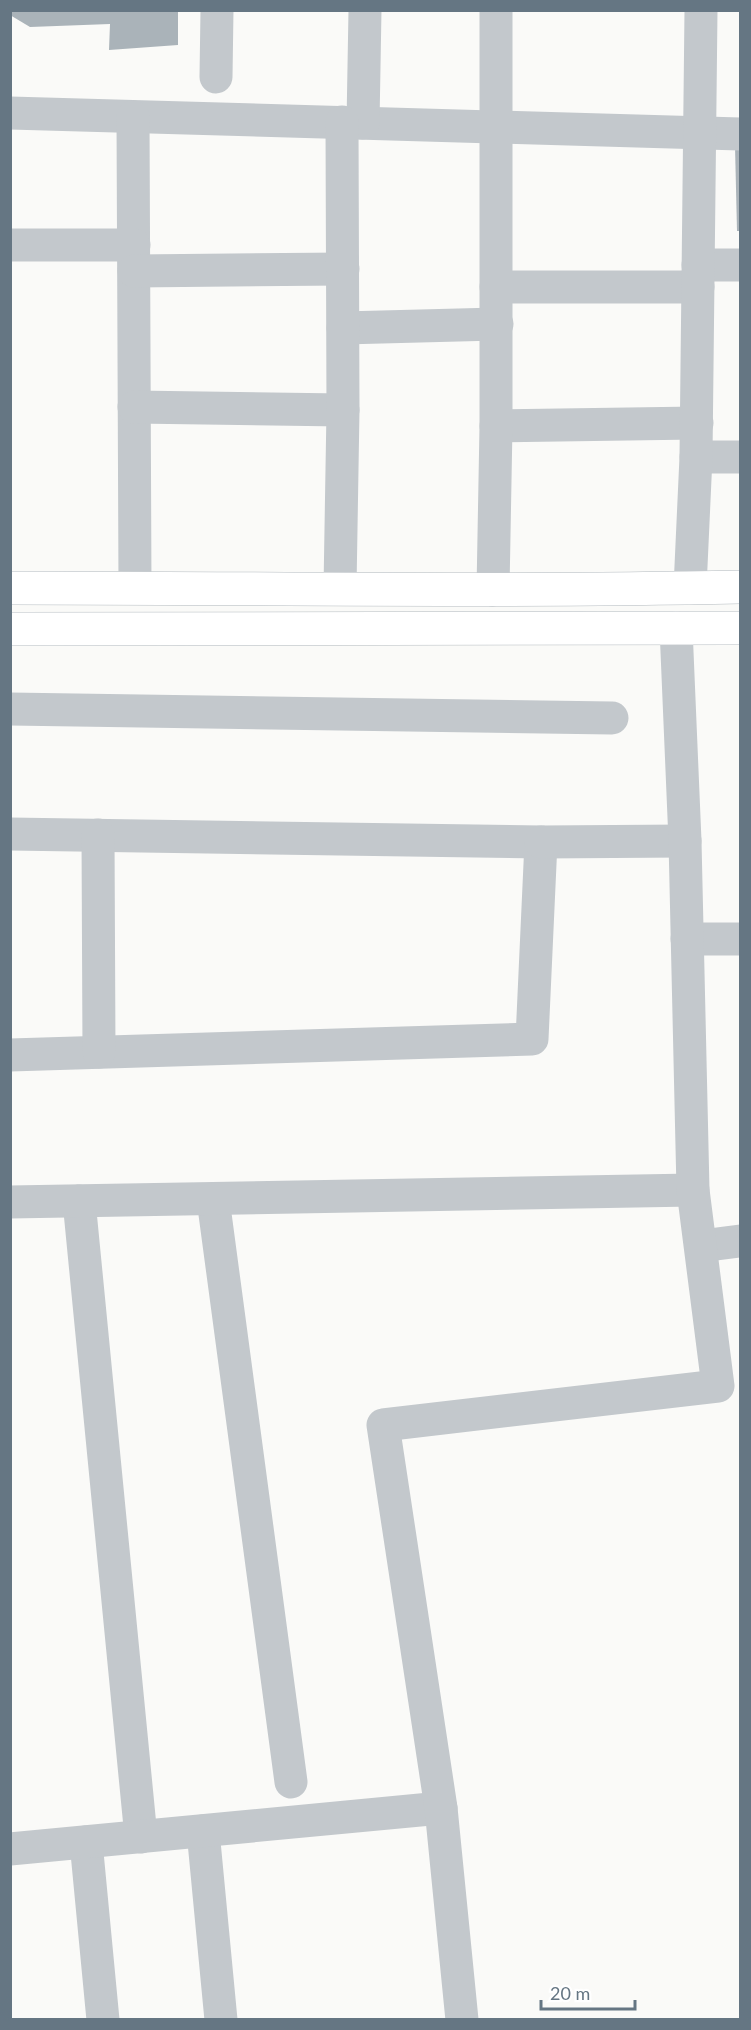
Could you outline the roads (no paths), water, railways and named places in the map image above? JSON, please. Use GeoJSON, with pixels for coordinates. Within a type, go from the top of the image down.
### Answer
{"type":"FeatureCollection","features":[{"type":"Feature","properties":{"kind":"street"},"geometry":{"type":"LineString","coordinates":[[216,77],[217,10]]}},
{"type":"Feature","properties":{"kind":"street"},"geometry":{"type":"LineString","coordinates":[[340,588],[343,410],[342,269],[352,123],[365,10]]}},
{"type":"Feature","properties":{"kind":"street"},"geometry":{"type":"LineString","coordinates":[[493,590],[497,324],[496,10]]}},
{"type":"Feature","properties":{"kind":"street"},"geometry":{"type":"LineString","coordinates":[[690,588],[697,423],[701,10]]}},
{"type":"Feature","properties":{"kind":"street"},"geometry":{"type":"LineString","coordinates":[[10,113],[741,134]]}},
{"type":"Feature","properties":{"kind":"street"},"geometry":{"type":"LineString","coordinates":[[133,117],[135,587]]}},
{"type":"Feature","properties":{"kind":"street"},"geometry":{"type":"LineString","coordinates":[[10,245],[134,258],[342,269]]}},
{"type":"Feature","properties":{"kind":"street"},"geometry":{"type":"LineString","coordinates":[[496,287],[698,276],[741,265]]}},
{"type":"Feature","properties":{"kind":"street"},"geometry":{"type":"LineString","coordinates":[[343,328],[497,324]]}},
{"type":"Feature","properties":{"kind":"street"},"geometry":{"type":"LineString","coordinates":[[134,407],[343,410]]}},
{"type":"Feature","properties":{"kind":"street"},"geometry":{"type":"LineString","coordinates":[[496,426],[697,423]]}},
{"type":"Feature","properties":{"kind":"street"},"geometry":{"type":"LineString","coordinates":[[696,457],[741,457]]}},
{"type":"Feature","properties":{"kind":"street"},"geometry":{"type":"LineString","coordinates":[[741,587],[493,590],[21,588],[20,628],[741,628]]}},
{"type":"Feature","properties":{"kind":"street"},"geometry":{"type":"LineString","coordinates":[[462,2019],[441,1808],[383,1425],[718,1386],[693,1190],[685,841],[676,628]]}},
{"type":"Feature","properties":{"kind":"street"},"geometry":{"type":"LineString","coordinates":[[10,709],[612,718]]}},
{"type":"Feature","properties":{"kind":"street"},"geometry":{"type":"LineString","coordinates":[[10,834],[541,842],[685,841]]}},
{"type":"Feature","properties":{"kind":"street"},"geometry":{"type":"LineString","coordinates":[[98,835],[99,1052]]}},
{"type":"Feature","properties":{"kind":"street"},"geometry":{"type":"LineString","coordinates":[[10,1055],[532,1039],[541,842]]}},
{"type":"Feature","properties":{"kind":"street"},"geometry":{"type":"LineString","coordinates":[[687,939],[741,939]]}},
{"type":"Feature","properties":{"kind":"street"},"geometry":{"type":"LineString","coordinates":[[10,1202],[693,1190]]}},
{"type":"Feature","properties":{"kind":"street"},"geometry":{"type":"LineString","coordinates":[[213,1199],[291,1782]]}},
{"type":"Feature","properties":{"kind":"street"},"geometry":{"type":"LineString","coordinates":[[79,1201],[141,1837]]}},
{"type":"Feature","properties":{"kind":"street"},"geometry":{"type":"LineString","coordinates":[[700,1246],[741,1241]]}},
{"type":"Feature","properties":{"kind":"street"},"geometry":{"type":"LineString","coordinates":[[10,1849],[441,1808]]}},
{"type":"Feature","properties":{"kind":"street"},"geometry":{"type":"LineString","coordinates":[[203,1831],[221,2019]]}},
{"type":"Feature","properties":{"kind":"street"},"geometry":{"type":"LineString","coordinates":[[86,1842],[104,2019]]}}]}
